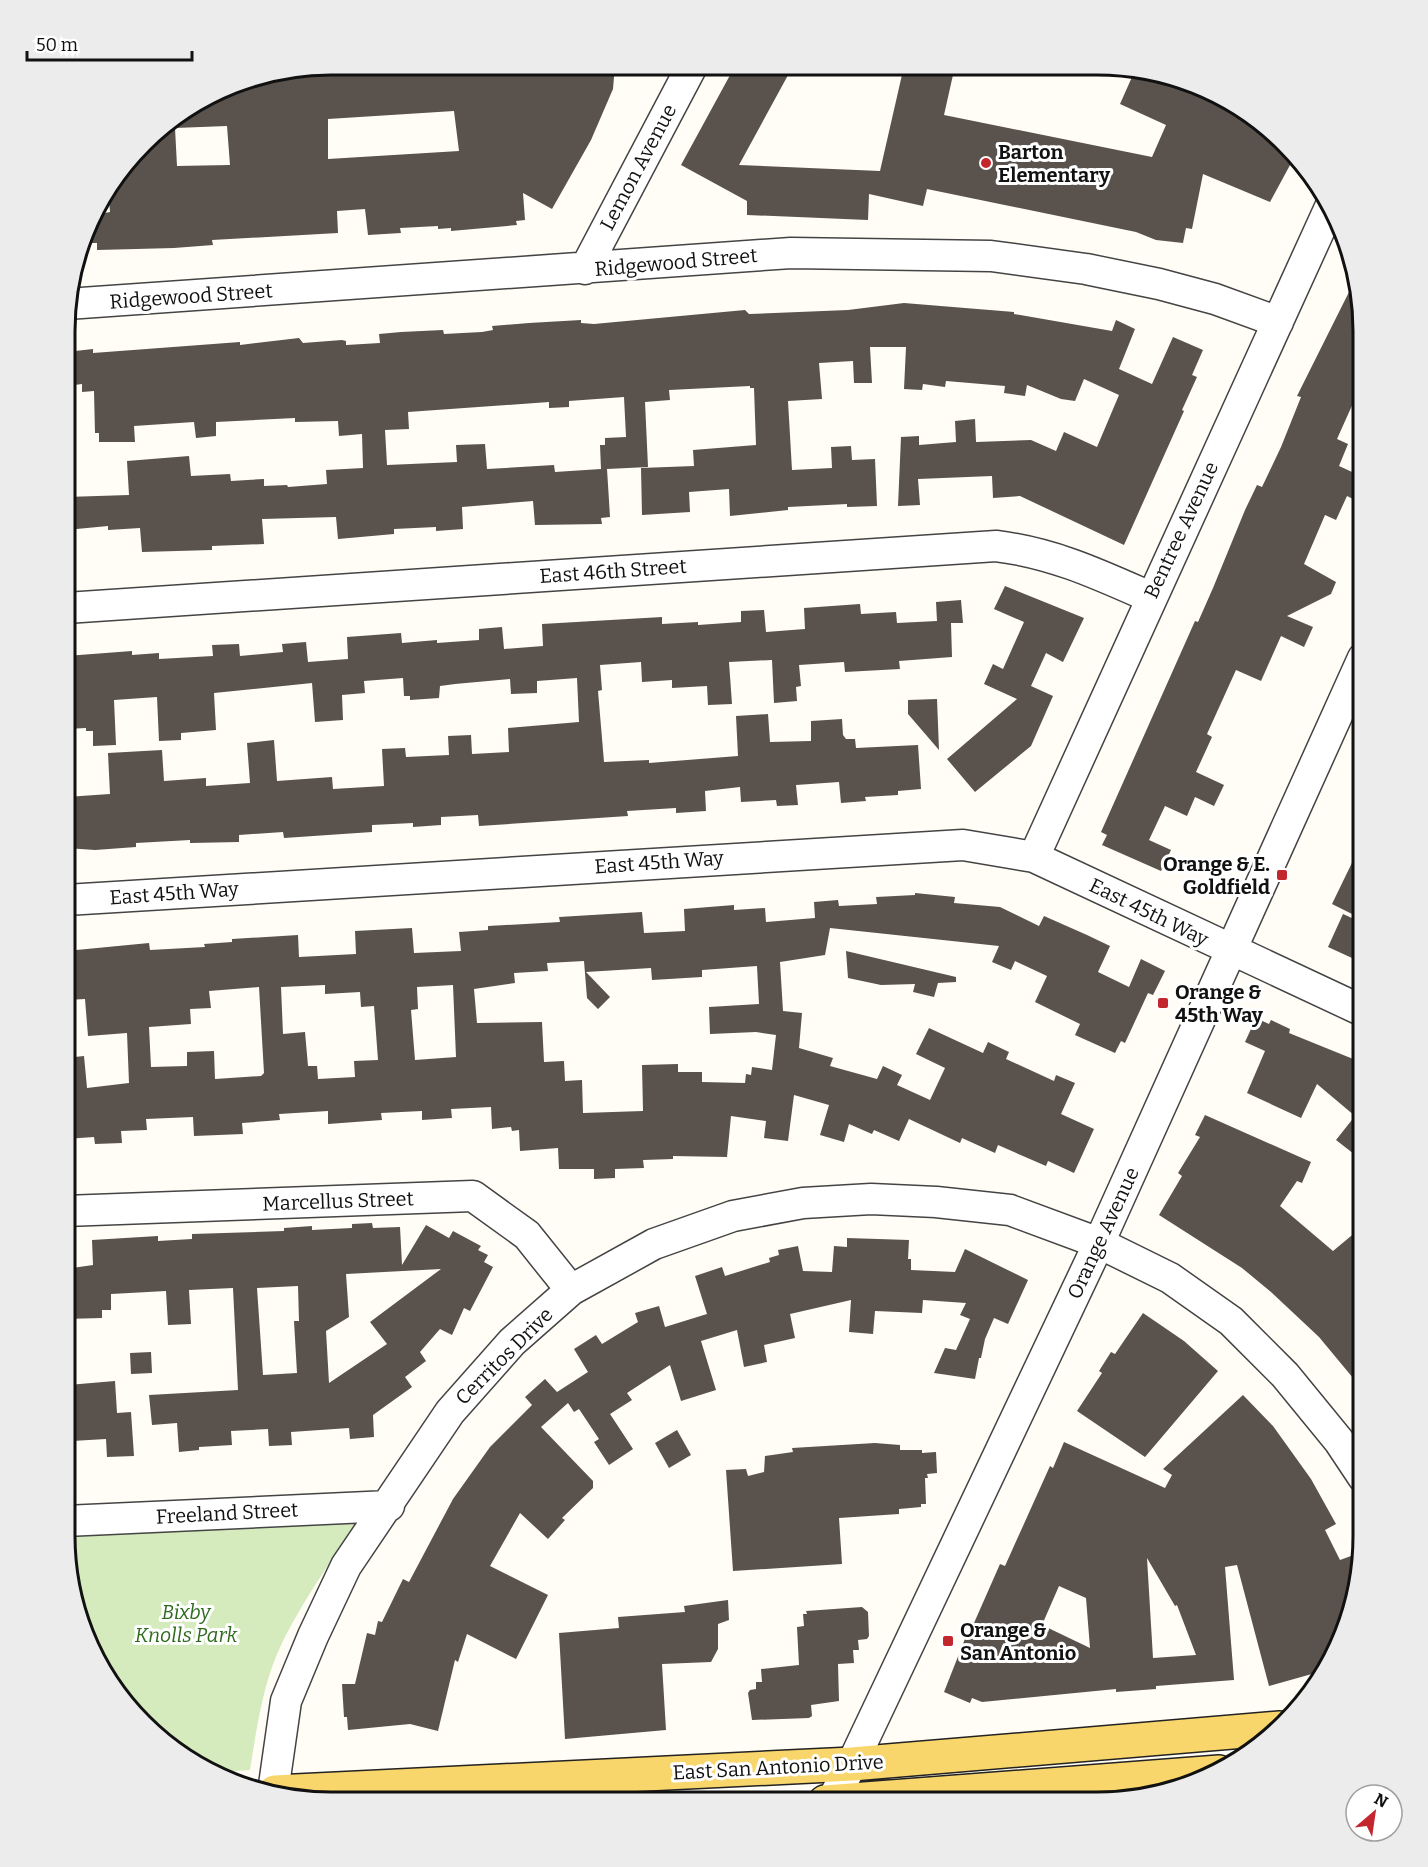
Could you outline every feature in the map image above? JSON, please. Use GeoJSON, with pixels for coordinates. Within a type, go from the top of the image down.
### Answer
{"type":"FeatureCollection","features":[{"type":"Feature","properties":{"kind":"main road","name":"East San Antonio Drive"},"geometry":{"type":"LineString","coordinates":[[305,1790],[852,1764],[1266,1729]]}},
{"type":"Feature","properties":{"kind":"main road","name":"East San Antonio Drive"},"geometry":{"type":"LineString","coordinates":[[960,1792],[1192,1774]]}},
{"type":"Feature","properties":{"kind":"street","name":"Lemon Avenue"},"geometry":{"type":"LineString","coordinates":[[585,269],[687,75]]}},
{"type":"Feature","properties":{"kind":"street","name":"Bentree Avenue"},"geometry":{"type":"LineString","coordinates":[[1034,857],[1150,597],[1326,216]]}},
{"type":"Feature","properties":{"kind":"street","name":"Ridgewood Street"},"geometry":{"type":"LineString","coordinates":[[77,303],[791,253],[991,256],[1086,269],[1160,284],[1215,299],[1278,322]]}},
{"type":"Feature","properties":{"kind":"street","name":"East 46th Street"},"geometry":{"type":"LineString","coordinates":[[75,607],[996,546],[1028,550],[1061,559],[1150,597]]}},
{"type":"Feature","properties":{"kind":"street","name":"Orange Avenue"},"geometry":{"type":"LineString","coordinates":[[837,1792],[852,1764],[1099,1243],[1353,680]]}},
{"type":"Feature","properties":{"kind":"street","name":"East 45th Way"},"geometry":{"type":"LineString","coordinates":[[75,899],[963,845],[1034,857],[1230,951],[1353,1006]]}},
{"type":"Feature","properties":{"kind":"street","name":"Marcellus Street"},"geometry":{"type":"LineString","coordinates":[[75,1211],[473,1196],[526,1235],[571,1290]]}},
{"type":"Feature","properties":{"kind":"street","name":"Cerritos Drive"},"geometry":{"type":"LineString","coordinates":[[275,1786],[286,1701],[346,1566],[389,1506],[450,1412],[513,1342],[571,1290],[654,1244],[733,1216],[803,1203],[871,1199],[936,1202],[1010,1210],[1099,1243],[1170,1278],[1231,1321],[1285,1375],[1339,1441],[1353,1462]]}},
{"type":"Feature","properties":{"kind":"street","name":"Freeland Street"},"geometry":{"type":"LineString","coordinates":[[75,1520],[389,1506]]}},
{"type":"Feature","properties":{"kind":"green space","name":"Bixby Knolls Park"},"geometry":{"type":"Polygon","coordinates":[[[360,1517],[305,1601],[277,1654],[263,1697],[250,1770],[230,1771],[203,1758],[162,1729],[128,1692],[109,1664],[94,1634],[80,1586],[75,1534],[360,1517]]]}},
{"type":"Feature","properties":{"kind":"building"},"geometry":{"type":"Polygon","coordinates":[[[331,75],[614,75],[613,89],[591,140],[552,209],[523,193],[525,220],[516,221],[517,225],[451,231],[451,228],[438,229],[438,226],[400,228],[401,233],[368,235],[365,209],[337,211],[338,233],[212,240],[213,245],[174,248],[97,250],[97,243],[91,243],[94,233],[104,213],[110,212],[109,203],[118,189],[138,162],[162,138],[175,128],[189,118],[218,101],[264,84],[297,77],[331,75]],[[454,111],[328,119],[328,159],[459,151],[454,111]],[[227,126],[175,128],[177,166],[230,165],[227,126]]]}},
{"type":"Feature","properties":{"kind":"building"},"geometry":{"type":"Polygon","coordinates":[[[730,75],[788,75],[739,165],[880,171],[902,75],[953,75],[944,115],[1152,157],[1166,125],[1120,104],[1132,77],[1147,80],[1195,94],[1225,109],[1266,138],[1291,163],[1270,202],[1203,174],[1192,229],[1186,228],[1183,243],[1156,240],[1136,232],[927,189],[923,206],[869,194],[868,220],[747,215],[747,201],[681,165],[730,75]]]}},
{"type":"Feature","properties":{"kind":"building"},"geometry":{"type":"Polygon","coordinates":[[[1350,290],[1353,331],[1353,403],[1337,439],[1348,444],[1339,466],[1353,472],[1353,499],[1347,496],[1336,520],[1325,515],[1304,564],[1336,582],[1331,594],[1287,616],[1313,627],[1304,647],[1281,636],[1261,681],[1236,670],[1207,734],[1212,737],[1196,772],[1224,785],[1214,806],[1195,797],[1187,816],[1165,806],[1149,840],[1171,850],[1161,871],[1102,845],[1107,835],[1101,832],[1195,621],[1198,622],[1245,510],[1257,485],[1262,487],[1281,447],[1301,397],[1297,396],[1350,290]]]}},
{"type":"Feature","properties":{"kind":"building"},"geometry":{"type":"Polygon","coordinates":[[[904,303],[1014,312],[1014,314],[1112,331],[1116,320],[1135,329],[1119,369],[1152,384],[1173,337],[1203,350],[1192,375],[1197,377],[1182,410],[1184,411],[1124,545],[1020,496],[993,498],[992,476],[918,479],[920,505],[898,506],[901,437],[919,436],[919,445],[956,442],[955,421],[975,419],[976,442],[1031,440],[1056,451],[1064,432],[1097,447],[1119,395],[1084,379],[1075,401],[1061,399],[1027,385],[1025,396],[1004,393],[1005,386],[946,381],[945,387],[923,384],[922,390],[904,389],[906,347],[870,347],[872,383],[854,383],[853,361],[819,363],[822,399],[788,401],[792,470],[832,468],[831,447],[851,446],[852,460],[875,459],[877,506],[847,507],[847,504],[788,507],[788,510],[730,516],[729,489],[689,492],[690,512],[642,515],[641,468],[694,466],[693,450],[756,445],[754,388],[750,386],[669,390],[670,400],[645,402],[648,467],[607,469],[610,517],[601,518],[602,524],[535,525],[533,501],[462,507],[463,529],[436,531],[436,527],[394,529],[394,534],[338,539],[336,517],[262,519],[264,544],[212,546],[212,550],[142,552],[140,528],[108,530],[108,526],[75,529],[75,497],[129,495],[127,461],[189,456],[191,476],[230,474],[231,481],[264,479],[264,486],[287,485],[288,487],[327,484],[326,470],[363,468],[362,434],[339,436],[338,421],[295,422],[295,418],[216,422],[216,436],[196,438],[194,422],[134,426],[135,442],[99,442],[99,433],[95,433],[94,391],[82,392],[82,384],[75,385],[75,351],[93,349],[93,353],[240,342],[240,345],[299,338],[303,343],[342,340],[346,341],[346,345],[380,343],[379,334],[401,332],[443,330],[444,334],[482,332],[493,330],[492,326],[529,323],[581,320],[581,323],[594,324],[745,310],[749,314],[848,310],[904,303]],[[624,397],[569,401],[569,407],[549,408],[549,402],[408,412],[409,429],[385,430],[387,465],[457,462],[456,445],[485,444],[487,469],[554,465],[555,472],[601,469],[600,445],[605,445],[605,438],[626,437],[624,397]]]}},
{"type":"Feature","properties":{"kind":"building"},"geometry":{"type":"Polygon","coordinates":[[[1005,586],[1084,618],[1063,662],[1046,653],[1031,686],[1053,696],[1031,746],[975,792],[947,759],[1017,699],[984,684],[993,664],[1003,669],[1024,622],[994,609],[1005,586]]]}},
{"type":"Feature","properties":{"kind":"building"},"geometry":{"type":"Polygon","coordinates":[[[961,600],[963,623],[951,623],[952,657],[899,661],[900,669],[845,672],[844,662],[799,665],[801,686],[796,687],[797,701],[774,703],[772,660],[729,662],[732,704],[708,705],[707,686],[672,688],[672,680],[642,682],[641,662],[600,665],[602,690],[598,691],[604,762],[649,760],[649,763],[738,756],[736,716],[768,714],[770,742],[811,741],[811,721],[842,719],[843,735],[846,739],[855,739],[856,748],[918,745],[921,789],[898,791],[898,795],[865,797],[866,801],[841,803],[839,782],[796,785],[798,805],[777,806],[776,800],[741,802],[740,787],[705,791],[706,811],[676,813],[676,808],[627,811],[628,816],[479,826],[478,815],[441,817],[441,825],[413,827],[413,823],[372,825],[372,832],[284,838],[283,832],[239,835],[239,842],[190,843],[190,840],[136,843],[136,847],[95,850],[75,849],[75,796],[110,794],[108,753],[162,750],[164,781],[206,778],[206,786],[250,783],[247,743],[274,740],[277,781],[332,777],[333,789],[384,786],[382,749],[405,748],[406,757],[449,755],[448,736],[471,735],[472,754],[509,752],[508,728],[579,722],[577,678],[537,681],[537,693],[511,694],[510,679],[455,684],[440,686],[439,698],[410,700],[410,696],[404,696],[403,678],[364,681],[365,693],[342,695],[343,720],[315,722],[312,683],[214,693],[216,730],[181,733],[181,740],[159,741],[157,697],[114,700],[116,745],[93,746],[93,731],[86,731],[86,728],[75,729],[75,655],[132,651],[132,655],[159,653],[159,659],[213,656],[212,645],[239,644],[240,656],[283,652],[282,644],[306,642],[308,662],[348,659],[347,637],[401,633],[402,643],[437,640],[437,643],[479,640],[479,629],[502,627],[504,649],[543,646],[542,624],[662,617],[662,624],[698,622],[698,625],[741,622],[741,611],[764,610],[766,632],[805,629],[804,608],[860,604],[861,614],[896,612],[897,623],[937,621],[936,602],[961,600]]]}},
{"type":"Feature","properties":{"kind":"building"},"geometry":{"type":"Polygon","coordinates":[[[937,699],[939,750],[908,714],[908,700],[937,699]]]}},
{"type":"Feature","properties":{"kind":"building"},"geometry":{"type":"Polygon","coordinates":[[[1353,861],[1352,914],[1332,904],[1353,861]]]}},
{"type":"Feature","properties":{"kind":"building"},"geometry":{"type":"Polygon","coordinates":[[[915,893],[955,897],[954,903],[1000,907],[1039,926],[1044,916],[1110,946],[1098,972],[1129,987],[1141,959],[1165,971],[1153,995],[1148,993],[1125,1043],[1121,1041],[1115,1053],[1075,1035],[1080,1024],[1035,1002],[1047,976],[1015,961],[1011,970],[992,962],[999,946],[830,928],[825,955],[780,962],[783,1011],[802,1013],[799,1048],[833,1058],[830,1066],[877,1079],[883,1066],[902,1075],[897,1085],[930,1100],[945,1068],[916,1054],[929,1028],[983,1053],[988,1042],[1009,1052],[1006,1059],[1054,1081],[1056,1075],[1075,1083],[1061,1114],[1094,1129],[1074,1173],[1048,1161],[1046,1166],[998,1145],[995,1153],[962,1138],[960,1143],[909,1119],[899,1141],[874,1130],[872,1134],[849,1124],[844,1142],[820,1135],[829,1105],[794,1095],[788,1141],[764,1138],[766,1121],[731,1116],[727,1157],[673,1156],[673,1159],[643,1160],[644,1168],[615,1169],[615,1178],[594,1179],[594,1169],[559,1169],[558,1148],[520,1151],[519,1130],[512,1131],[511,1127],[492,1129],[491,1107],[451,1109],[452,1118],[422,1120],[422,1111],[381,1113],[382,1120],[328,1124],[328,1111],[279,1114],[280,1120],[242,1123],[243,1134],[194,1136],[193,1117],[146,1119],[147,1130],[121,1131],[122,1143],[95,1144],[94,1137],[75,1138],[75,1057],[84,1056],[87,1088],[129,1083],[127,1033],[88,1036],[85,999],[75,1000],[75,950],[149,943],[150,950],[205,947],[204,944],[232,942],[232,939],[298,935],[299,957],[356,954],[355,931],[412,928],[414,953],[461,951],[459,932],[488,930],[488,926],[560,922],[559,917],[642,912],[644,933],[685,931],[684,909],[734,905],[734,910],[765,908],[766,922],[815,918],[814,902],[838,900],[839,906],[877,904],[876,897],[915,895],[915,893]],[[584,961],[547,963],[548,971],[514,973],[515,983],[474,989],[477,1023],[542,1022],[544,1062],[564,1061],[565,1081],[582,1080],[583,1113],[643,1111],[642,1065],[678,1064],[678,1072],[702,1072],[702,1082],[745,1083],[746,1074],[751,1075],[752,1067],[772,1070],[776,1035],[756,1032],[710,1034],[709,1007],[759,1004],[757,966],[702,970],[702,977],[652,980],[651,968],[586,972],[610,997],[598,1009],[587,998],[584,961]],[[325,985],[281,987],[283,1034],[305,1032],[308,1066],[317,1066],[318,1079],[355,1077],[354,1061],[378,1060],[374,1006],[361,1007],[360,992],[325,994],[325,985]],[[453,985],[417,987],[418,1009],[411,1010],[415,1060],[456,1057],[453,985]],[[259,987],[209,991],[211,1008],[190,1009],[191,1024],[149,1027],[151,1067],[187,1066],[187,1052],[214,1051],[215,1079],[261,1076],[264,1073],[259,987]]]}},
{"type":"Feature","properties":{"kind":"building"},"geometry":{"type":"Polygon","coordinates":[[[1343,914],[1353,918],[1353,958],[1328,947],[1343,914]]]}},
{"type":"Feature","properties":{"kind":"building"},"geometry":{"type":"Polygon","coordinates":[[[846,951],[956,977],[956,982],[938,983],[934,997],[913,992],[915,984],[881,985],[848,978],[846,951]]]}},
{"type":"Feature","properties":{"kind":"building"},"geometry":{"type":"Polygon","coordinates":[[[1256,1018],[1269,1024],[1271,1020],[1290,1029],[1289,1033],[1353,1059],[1353,1114],[1317,1084],[1301,1118],[1247,1093],[1265,1051],[1245,1042],[1256,1018]]]}},
{"type":"Feature","properties":{"kind":"building"},"geometry":{"type":"Polygon","coordinates":[[[1205,1115],[1311,1162],[1302,1183],[1297,1181],[1280,1206],[1333,1251],[1353,1234],[1353,1378],[1319,1337],[1271,1292],[1242,1268],[1159,1215],[1182,1176],[1178,1173],[1200,1137],[1195,1135],[1205,1115]]]}},
{"type":"Feature","properties":{"kind":"building"},"geometry":{"type":"Polygon","coordinates":[[[1353,1119],[1353,1153],[1336,1140],[1353,1119]]]}},
{"type":"Feature","properties":{"kind":"building"},"geometry":{"type":"Polygon","coordinates":[[[372,1223],[373,1228],[400,1227],[402,1265],[426,1225],[449,1238],[453,1231],[481,1246],[478,1250],[488,1255],[484,1262],[493,1267],[470,1311],[464,1308],[452,1335],[440,1329],[420,1352],[426,1361],[405,1377],[412,1387],[373,1415],[374,1437],[350,1439],[349,1428],[291,1432],[292,1445],[269,1446],[268,1429],[231,1431],[232,1445],[199,1447],[199,1450],[179,1452],[177,1423],[152,1425],[149,1395],[238,1390],[233,1288],[189,1290],[191,1324],[168,1325],[166,1291],[111,1294],[111,1310],[102,1310],[102,1318],[75,1319],[75,1268],[93,1265],[92,1240],[158,1236],[158,1241],[192,1239],[192,1234],[284,1231],[284,1228],[312,1226],[312,1230],[352,1228],[352,1224],[372,1223]],[[441,1269],[346,1274],[349,1317],[326,1331],[329,1383],[387,1344],[370,1322],[441,1269]],[[298,1286],[257,1288],[263,1375],[297,1373],[294,1321],[299,1321],[298,1286]]]}},
{"type":"Feature","properties":{"kind":"building"},"geometry":{"type":"Polygon","coordinates":[[[847,1238],[909,1240],[908,1259],[911,1259],[911,1270],[955,1272],[965,1249],[1028,1280],[1008,1324],[994,1318],[985,1339],[981,1358],[979,1358],[975,1379],[934,1373],[945,1348],[956,1350],[970,1319],[960,1315],[966,1303],[923,1300],[922,1313],[875,1311],[873,1334],[849,1332],[851,1300],[790,1314],[795,1338],[764,1345],[767,1362],[744,1367],[737,1330],[701,1341],[716,1390],[681,1401],[670,1365],[627,1393],[632,1400],[610,1414],[633,1449],[609,1465],[594,1442],[599,1439],[579,1409],[574,1412],[568,1403],[541,1427],[593,1481],[593,1488],[562,1518],[565,1520],[548,1539],[520,1513],[490,1566],[548,1595],[516,1659],[467,1634],[458,1662],[455,1660],[438,1731],[410,1724],[348,1730],[347,1717],[344,1717],[342,1684],[355,1684],[367,1633],[375,1635],[378,1621],[382,1622],[403,1579],[409,1582],[453,1499],[490,1447],[532,1405],[525,1397],[545,1379],[557,1392],[588,1372],[574,1349],[596,1335],[602,1344],[638,1322],[635,1313],[659,1306],[665,1327],[707,1314],[695,1276],[722,1267],[725,1276],[770,1262],[769,1258],[779,1255],[778,1250],[798,1246],[803,1271],[832,1272],[834,1246],[847,1247],[847,1238]]]}},
{"type":"Feature","properties":{"kind":"building"},"geometry":{"type":"Polygon","coordinates":[[[1143,1313],[1184,1341],[1218,1371],[1145,1457],[1077,1411],[1102,1373],[1099,1371],[1111,1352],[1115,1354],[1143,1313]]]}},
{"type":"Feature","properties":{"kind":"building"},"geometry":{"type":"Polygon","coordinates":[[[151,1352],[152,1373],[131,1374],[130,1353],[151,1352]]]}},
{"type":"Feature","properties":{"kind":"building"},"geometry":{"type":"Polygon","coordinates":[[[115,1381],[117,1413],[131,1412],[134,1456],[107,1457],[106,1439],[75,1441],[75,1384],[115,1381]]]}},
{"type":"Feature","properties":{"kind":"building"},"geometry":{"type":"Polygon","coordinates":[[[1243,1395],[1273,1426],[1311,1479],[1336,1524],[1325,1530],[1340,1560],[1351,1556],[1352,1558],[1348,1586],[1334,1634],[1313,1674],[1269,1686],[1237,1565],[1225,1567],[1234,1680],[1156,1686],[1156,1689],[1116,1692],[1116,1689],[982,1702],[972,1698],[970,1703],[944,1692],[972,1621],[974,1623],[1000,1564],[1005,1566],[1050,1466],[1053,1468],[1064,1442],[1165,1488],[1172,1475],[1163,1469],[1243,1395]],[[1147,1558],[1153,1658],[1196,1655],[1177,1605],[1175,1606],[1147,1558]],[[1059,1586],[1042,1625],[1090,1648],[1086,1598],[1059,1586]]]}},
{"type":"Feature","properties":{"kind":"building"},"geometry":{"type":"Polygon","coordinates":[[[677,1430],[691,1455],[669,1468],[655,1443],[677,1430]]]}},
{"type":"Feature","properties":{"kind":"building"},"geometry":{"type":"Polygon","coordinates":[[[875,1443],[900,1445],[900,1450],[936,1452],[937,1473],[927,1474],[928,1478],[925,1478],[926,1504],[921,1504],[921,1507],[899,1509],[899,1514],[839,1518],[842,1564],[733,1571],[726,1470],[746,1469],[748,1476],[764,1472],[765,1456],[793,1452],[792,1448],[875,1443]]]}},
{"type":"Feature","properties":{"kind":"building"},"geometry":{"type":"Polygon","coordinates":[[[728,1600],[729,1620],[718,1624],[718,1649],[711,1662],[662,1664],[666,1730],[565,1739],[559,1633],[619,1628],[618,1617],[685,1612],[684,1606],[728,1600]]]}},
{"type":"Feature","properties":{"kind":"building"},"geometry":{"type":"Polygon","coordinates":[[[862,1607],[868,1612],[869,1636],[867,1639],[858,1640],[859,1650],[853,1650],[854,1663],[838,1664],[839,1701],[811,1705],[812,1716],[809,1718],[752,1720],[748,1693],[756,1689],[756,1682],[762,1682],[761,1669],[799,1665],[797,1627],[804,1626],[803,1614],[807,1614],[806,1611],[862,1607]]]}},
{"type":"Feature","properties":{"kind":"place","name":"Barton Elementary"},"geometry":{"type":"Point","coordinates":[986,163]}},
{"type":"Feature","properties":{"kind":"place","name":"Orange & E. Goldfield"},"geometry":{"type":"Point","coordinates":[1282,875]}},
{"type":"Feature","properties":{"kind":"place","name":"Orange & 45th Way"},"geometry":{"type":"Point","coordinates":[1163,1003]}},
{"type":"Feature","properties":{"kind":"place","name":"Orange & San Antonio"},"geometry":{"type":"Point","coordinates":[948,1641]}}]}
